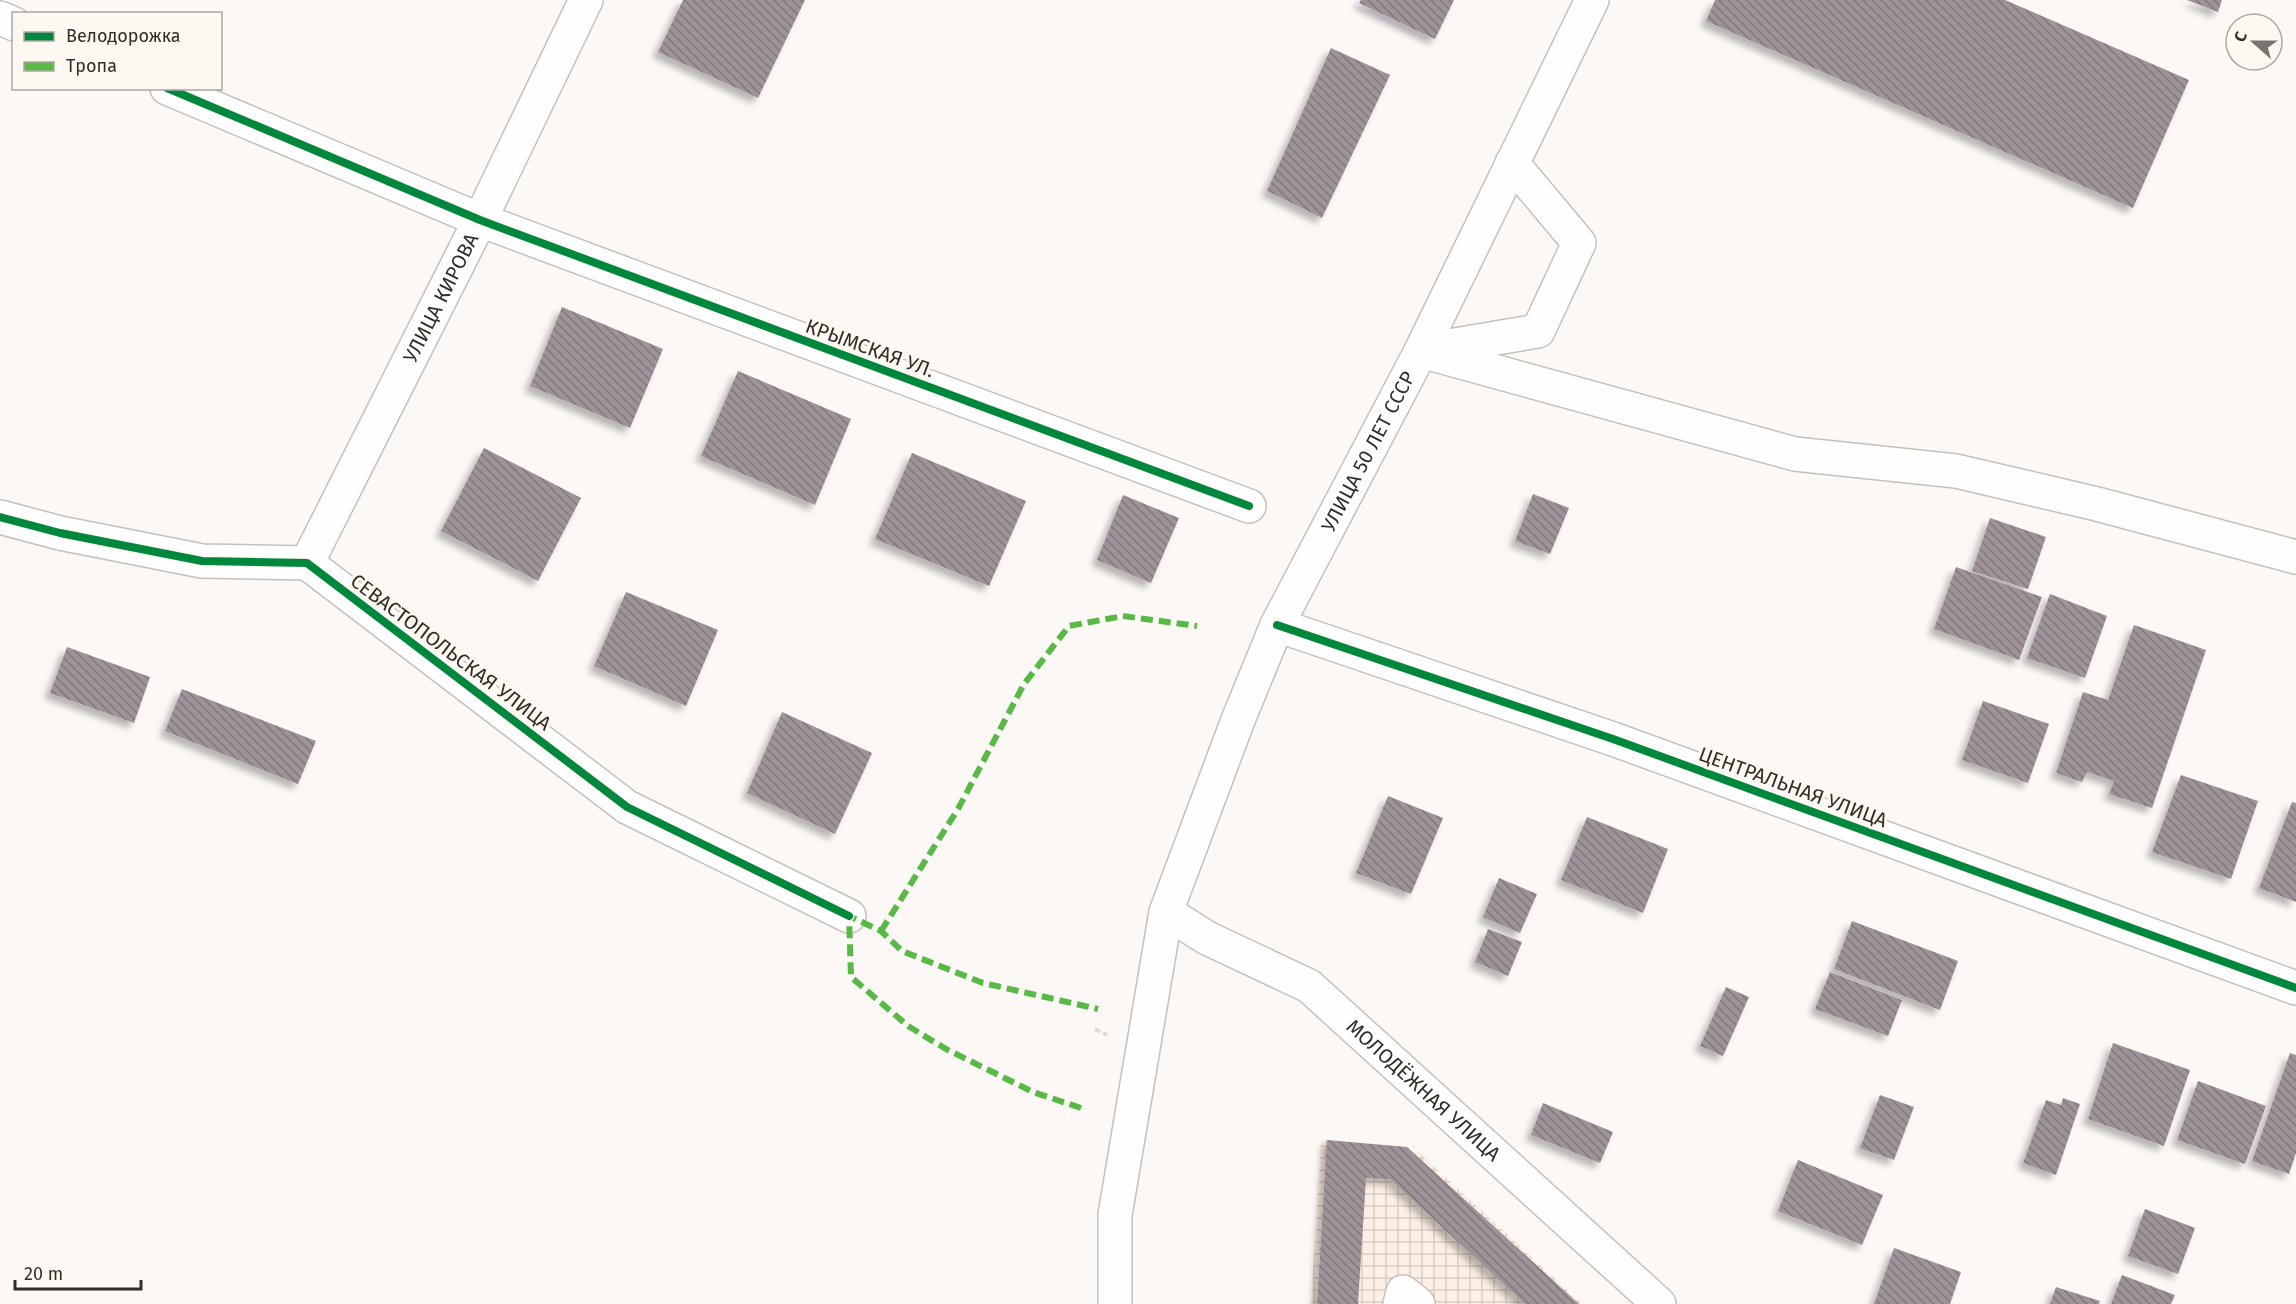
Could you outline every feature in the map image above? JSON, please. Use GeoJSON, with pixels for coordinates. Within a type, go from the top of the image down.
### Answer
{"type":"FeatureCollection","features":[{"type":"Feature","properties":{"kind":"street","name":"УЛИЦА КИРОВА"},"geometry":{"type":"LineString","coordinates":[[307,563],[480,220],[586,0]]}},
{"type":"Feature","properties":{"kind":"street","name":"УЛИЦА 50 ЛЕТ СССР"},"geometry":{"type":"LineString","coordinates":[[1115,1304],[1115,1215],[1166,912],[1238,720],[1277,625],[1421,351],[1592,0]]}},
{"type":"Feature","properties":{"kind":"street","name":"КРЫМСКАЯ УЛ."},"geometry":{"type":"LineString","coordinates":[[172,90],[480,220],[1250,506]]}},
{"type":"Feature","properties":{"kind":"street"},"geometry":{"type":"LineString","coordinates":[[1421,351],[1538,331],[1579,243],[1512,163]]}},
{"type":"Feature","properties":{"kind":"street"},"geometry":{"type":"LineString","coordinates":[[1421,351],[1795,454],[1956,471],[2097,504],[2296,557]]}},
{"type":"Feature","properties":{"kind":"street"},"geometry":{"type":"LineString","coordinates":[[0,517],[60,534],[202,561],[307,563]]}},
{"type":"Feature","properties":{"kind":"street","name":"СЕВАСТОПОЛЬСКАЯ УЛИЦА"},"geometry":{"type":"LineString","coordinates":[[307,563],[627,807],[849,916]]}},
{"type":"Feature","properties":{"kind":"street","name":"ЦЕНТРАЛЬНАЯ УЛИЦА"},"geometry":{"type":"LineString","coordinates":[[1277,625],[1613,739],[2296,988]]}},
{"type":"Feature","properties":{"kind":"street","name":"МОЛОДЁЖНАЯ УЛИЦА"},"geometry":{"type":"LineString","coordinates":[[1166,912],[1207,938],[1309,986],[1659,1304]]}},
{"type":"Feature","properties":{"kind":"street"},"geometry":{"type":"LineString","coordinates":[[1400,1304],[1403,1292],[1418,1304]]}},
{"type":"Feature","properties":{"kind":"shaded area"},"geometry":{"type":"Polygon","coordinates":[[[1356,0],[1433,0],[1415,38],[1352,7],[1356,0]]]}},
{"type":"Feature","properties":{"kind":"shaded area"},"geometry":{"type":"Polygon","coordinates":[[[1321,1140],[1418,1152],[1582,1304],[1311,1304],[1321,1140]]]}},
{"type":"Feature","properties":{"kind":"building"},"geometry":{"type":"Polygon","coordinates":[[[683,0],[805,0],[758,98],[658,52],[683,0]]]}},
{"type":"Feature","properties":{"kind":"building"},"geometry":{"type":"Polygon","coordinates":[[[1361,0],[1454,0],[1435,39],[1359,3],[1361,0]]]}},
{"type":"Feature","properties":{"kind":"building"},"geometry":{"type":"Polygon","coordinates":[[[1715,0],[2005,0],[2189,80],[2133,208],[1706,21],[1715,0]]]}},
{"type":"Feature","properties":{"kind":"building"},"geometry":{"type":"Polygon","coordinates":[[[2187,0],[2222,0],[2218,12],[2187,0]]]}},
{"type":"Feature","properties":{"kind":"building"},"geometry":{"type":"Polygon","coordinates":[[[1331,48],[1390,75],[1322,218],[1267,191],[1331,48]]]}},
{"type":"Feature","properties":{"kind":"building"},"geometry":{"type":"Polygon","coordinates":[[[562,307],[663,349],[630,428],[530,386],[562,307]]]}},
{"type":"Feature","properties":{"kind":"building"},"geometry":{"type":"Polygon","coordinates":[[[738,371],[851,419],[815,505],[701,456],[738,371]]]}},
{"type":"Feature","properties":{"kind":"building"},"geometry":{"type":"Polygon","coordinates":[[[484,448],[581,498],[538,581],[441,531],[484,448]]]}},
{"type":"Feature","properties":{"kind":"building"},"geometry":{"type":"Polygon","coordinates":[[[912,453],[1026,501],[989,586],[875,539],[912,453]]]}},
{"type":"Feature","properties":{"kind":"building"},"geometry":{"type":"Polygon","coordinates":[[[1533,494],[1569,508],[1550,554],[1515,541],[1533,494]]]}},
{"type":"Feature","properties":{"kind":"building"},"geometry":{"type":"Polygon","coordinates":[[[1123,495],[1179,518],[1151,583],[1097,560],[1123,495]]]}},
{"type":"Feature","properties":{"kind":"building"},"geometry":{"type":"Polygon","coordinates":[[[1990,518],[2046,537],[2028,589],[1972,571],[1990,518]]]}},
{"type":"Feature","properties":{"kind":"building"},"geometry":{"type":"Polygon","coordinates":[[[1956,567],[2042,597],[2019,660],[1934,629],[1956,567]]]}},
{"type":"Feature","properties":{"kind":"building"},"geometry":{"type":"Polygon","coordinates":[[[626,592],[718,630],[686,706],[594,666],[626,592]]]}},
{"type":"Feature","properties":{"kind":"building"},"geometry":{"type":"Polygon","coordinates":[[[2050,594],[2107,616],[2085,678],[2027,658],[2050,594]]]}},
{"type":"Feature","properties":{"kind":"building"},"geometry":{"type":"Polygon","coordinates":[[[2134,625],[2206,650],[2152,808],[2109,794],[2114,781],[2087,772],[2082,782],[2056,773],[2083,692],[2108,700],[2134,625]]]}},
{"type":"Feature","properties":{"kind":"building"},"geometry":{"type":"Polygon","coordinates":[[[67,647],[150,677],[134,723],[50,693],[67,647]]]}},
{"type":"Feature","properties":{"kind":"building"},"geometry":{"type":"Polygon","coordinates":[[[182,689],[316,741],[298,784],[165,731],[182,689]]]}},
{"type":"Feature","properties":{"kind":"building"},"geometry":{"type":"Polygon","coordinates":[[[1983,701],[2049,724],[2028,783],[1962,760],[1983,701]]]}},
{"type":"Feature","properties":{"kind":"building"},"geometry":{"type":"Polygon","coordinates":[[[782,712],[872,753],[835,834],[747,793],[782,712]]]}},
{"type":"Feature","properties":{"kind":"building"},"geometry":{"type":"Polygon","coordinates":[[[2181,775],[2258,801],[2231,879],[2152,852],[2181,775]]]}},
{"type":"Feature","properties":{"kind":"building"},"geometry":{"type":"Polygon","coordinates":[[[1388,796],[1443,818],[1411,894],[1356,873],[1388,796]]]}},
{"type":"Feature","properties":{"kind":"building"},"geometry":{"type":"Polygon","coordinates":[[[2292,802],[2296,803],[2296,902],[2259,888],[2292,802]]]}},
{"type":"Feature","properties":{"kind":"building"},"geometry":{"type":"Polygon","coordinates":[[[1587,817],[1668,849],[1643,913],[1561,880],[1587,817]]]}},
{"type":"Feature","properties":{"kind":"building"},"geometry":{"type":"Polygon","coordinates":[[[1499,878],[1537,894],[1520,933],[1483,917],[1499,878]]]}},
{"type":"Feature","properties":{"kind":"building"},"geometry":{"type":"Polygon","coordinates":[[[1852,921],[1958,961],[1940,1010],[1834,969],[1852,921]]]}},
{"type":"Feature","properties":{"kind":"building"},"geometry":{"type":"Polygon","coordinates":[[[1488,929],[1522,942],[1508,976],[1475,962],[1488,929]]]}},
{"type":"Feature","properties":{"kind":"building"},"geometry":{"type":"Polygon","coordinates":[[[1830,972],[1902,1000],[1888,1036],[1815,1009],[1830,972]]]}},
{"type":"Feature","properties":{"kind":"building"},"geometry":{"type":"Polygon","coordinates":[[[1726,987],[1749,997],[1723,1056],[1700,1046],[1726,987]]]}},
{"type":"Feature","properties":{"kind":"building"},"geometry":{"type":"Polygon","coordinates":[[[2113,1043],[2190,1070],[2164,1146],[2088,1119],[2113,1043]]]}},
{"type":"Feature","properties":{"kind":"building"},"geometry":{"type":"Polygon","coordinates":[[[2290,1053],[2296,1055],[2296,1153],[2289,1174],[2252,1161],[2290,1053]]]}},
{"type":"Feature","properties":{"kind":"building"},"geometry":{"type":"Polygon","coordinates":[[[2198,1081],[2266,1106],[2245,1164],[2177,1140],[2198,1081]]]}},
{"type":"Feature","properties":{"kind":"building"},"geometry":{"type":"Polygon","coordinates":[[[1880,1095],[1914,1107],[1894,1160],[1860,1148],[1880,1095]]]}},
{"type":"Feature","properties":{"kind":"building"},"geometry":{"type":"Polygon","coordinates":[[[2063,1098],[2080,1104],[2056,1175],[2023,1163],[2046,1100],[2061,1105],[2063,1098]]]}},
{"type":"Feature","properties":{"kind":"building"},"geometry":{"type":"Polygon","coordinates":[[[1543,1103],[1613,1132],[1600,1163],[1531,1135],[1543,1103]]]}},
{"type":"Feature","properties":{"kind":"building"},"geometry":{"type":"Polygon","coordinates":[[[1327,1140],[1407,1147],[1579,1304],[1525,1304],[1390,1179],[1366,1178],[1358,1304],[1317,1304],[1327,1140]]]}},
{"type":"Feature","properties":{"kind":"building"},"geometry":{"type":"Polygon","coordinates":[[[1798,1160],[1883,1195],[1862,1245],[1778,1211],[1798,1160]]]}},
{"type":"Feature","properties":{"kind":"building"},"geometry":{"type":"Polygon","coordinates":[[[2145,1209],[2195,1228],[2178,1274],[2128,1256],[2145,1209]]]}},
{"type":"Feature","properties":{"kind":"building"},"geometry":{"type":"Polygon","coordinates":[[[1894,1248],[1961,1272],[1950,1304],[1874,1304],[1894,1248]]]}},
{"type":"Feature","properties":{"kind":"building"},"geometry":{"type":"Polygon","coordinates":[[[2122,1275],[2175,1295],[2171,1304],[2111,1304],[2122,1275]]]}},
{"type":"Feature","properties":{"kind":"building"},"geometry":{"type":"Polygon","coordinates":[[[2056,1287],[2100,1301],[2099,1304],[2050,1304],[2056,1287]]]}},
{"type":"Feature","properties":{"kind":"marked path"},"geometry":{"type":"LineString","coordinates":[[881,931],[958,809],[1024,684],[1069,626],[1123,616],[1197,626]]}},
{"type":"Feature","properties":{"kind":"marked path"},"geometry":{"type":"LineString","coordinates":[[1081,1108],[1033,1092],[946,1049],[908,1026],[851,977],[849,916],[881,931],[902,951],[983,983],[1098,1009]]}},
{"type":"Feature","properties":{"kind":"cycle path"},"geometry":{"type":"LineString","coordinates":[[172,90],[480,220],[1249,506]]}},
{"type":"Feature","properties":{"kind":"cycle path"},"geometry":{"type":"LineString","coordinates":[[0,517],[60,533],[202,561],[307,563],[627,807],[849,916]]}},
{"type":"Feature","properties":{"kind":"cycle path"},"geometry":{"type":"LineString","coordinates":[[1277,625],[1613,739],[2296,988]]}}]}
